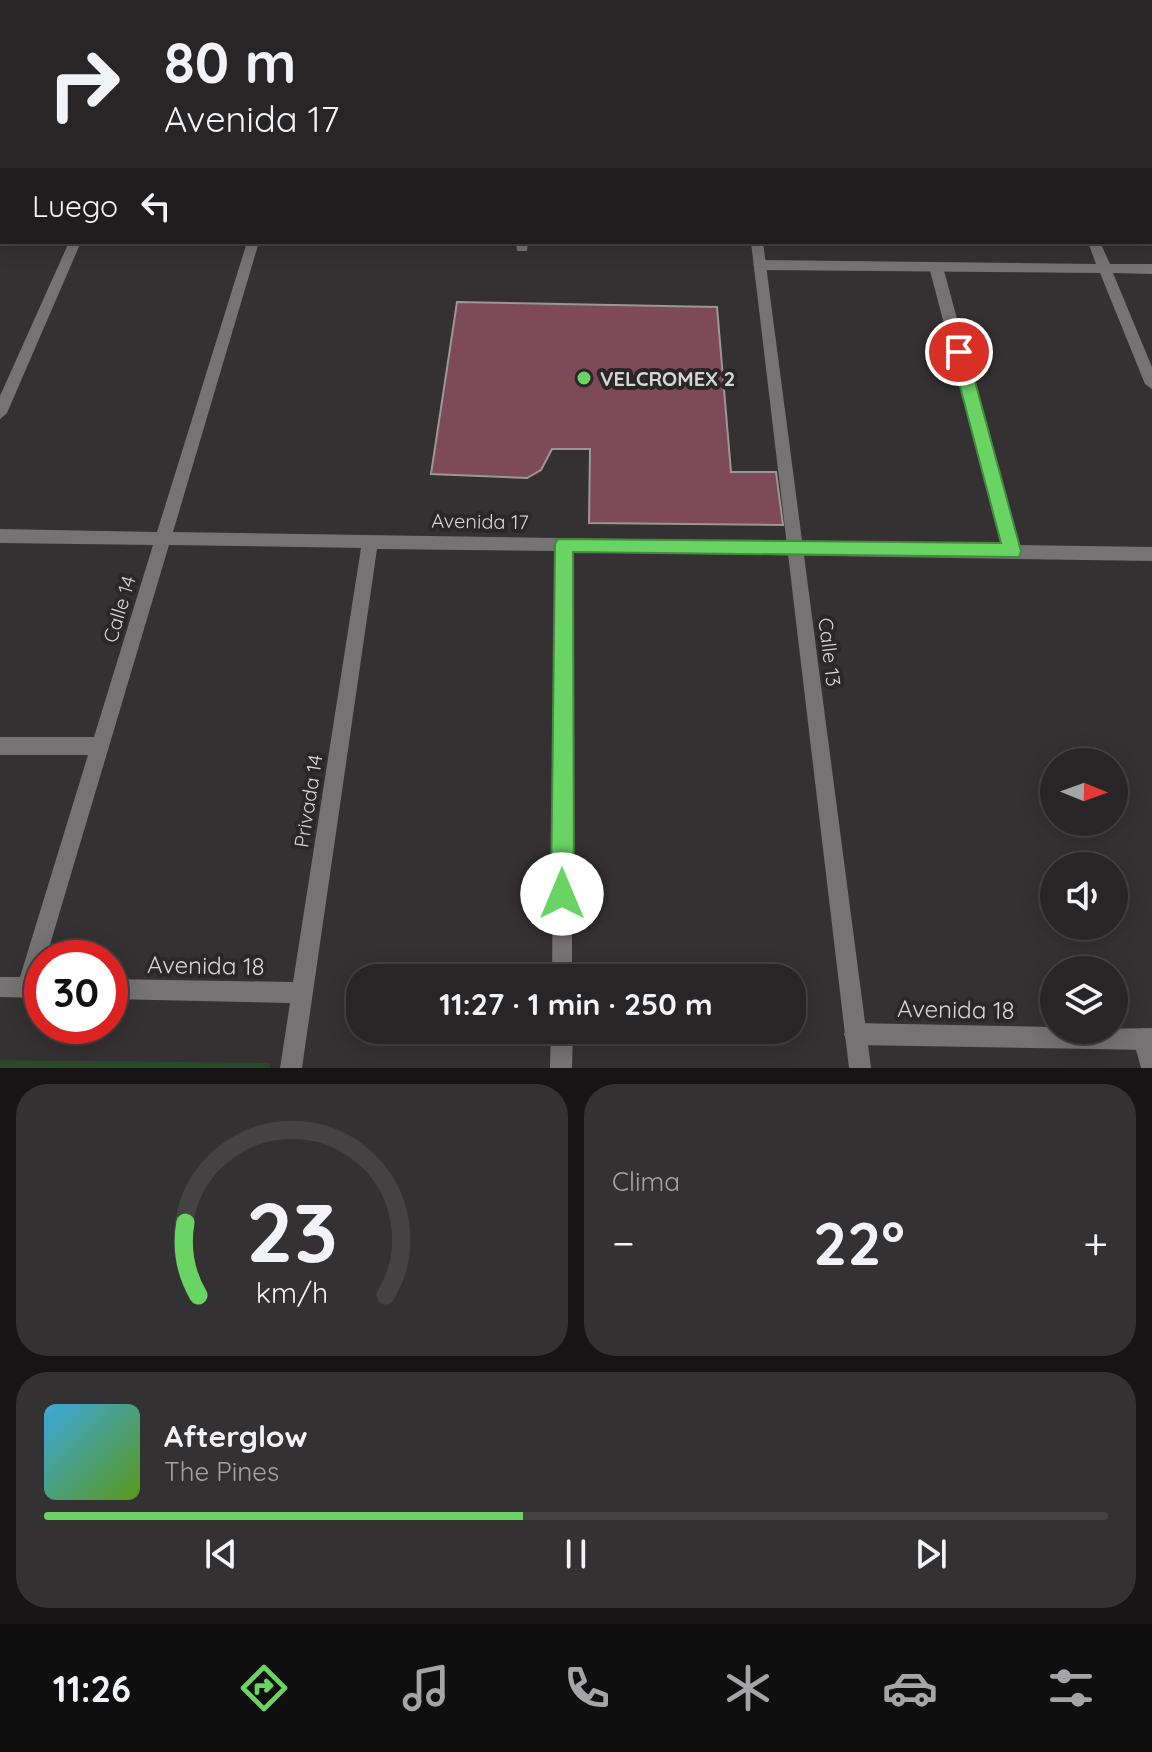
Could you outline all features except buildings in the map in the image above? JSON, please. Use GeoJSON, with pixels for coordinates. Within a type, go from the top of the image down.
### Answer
{"type":"FeatureCollection","features":[{"type":"Feature","properties":{"kind":"street"},"geometry":{"type":"LineString","coordinates":[[0,413],[74,244]]}},
{"type":"Feature","properties":{"kind":"street","name":"Calle 14"},"geometry":{"type":"LineString","coordinates":[[47,940],[100,746],[252,244]]}},
{"type":"Feature","properties":{"kind":"street","name":"Calle 13"},"geometry":{"type":"LineString","coordinates":[[757,244],[860,1068]]}},
{"type":"Feature","properties":{"kind":"street"},"geometry":{"type":"LineString","coordinates":[[1095,244],[1152,384]]}},
{"type":"Feature","properties":{"kind":"street"},"geometry":{"type":"LineString","coordinates":[[760,265],[1152,269]]}},
{"type":"Feature","properties":{"kind":"street"},"geometry":{"type":"LineString","coordinates":[[936,267],[1012,551]]}},
{"type":"Feature","properties":{"kind":"street","name":"Avenida 17"},"geometry":{"type":"LineString","coordinates":[[0,536],[1152,554]]}},
{"type":"Feature","properties":{"kind":"street","name":"Privada 14"},"geometry":{"type":"LineString","coordinates":[[291,1068],[370,541]]}},
{"type":"Feature","properties":{"kind":"street"},"geometry":{"type":"LineString","coordinates":[[562,964],[564,544]]}},
{"type":"Feature","properties":{"kind":"street"},"geometry":{"type":"LineString","coordinates":[[0,746],[100,746]]}},
{"type":"Feature","properties":{"kind":"street"},"geometry":{"type":"LineString","coordinates":[[0,987],[24,988]]}},
{"type":"Feature","properties":{"kind":"street","name":"Avenida 18"},"geometry":{"type":"LineString","coordinates":[[128,989],[301,993]]}},
{"type":"Feature","properties":{"kind":"street","name":"Avenida 18"},"geometry":{"type":"LineString","coordinates":[[855,1034],[1148,1039]]}},
{"type":"Feature","properties":{"kind":"street"},"geometry":{"type":"LineString","coordinates":[[1148,1039],[1152,1068]]}},
{"type":"Feature","properties":{"kind":"street"},"geometry":{"type":"LineString","coordinates":[[561,1068],[562,1044]]}},
{"type":"Feature","properties":{"kind":"green space"},"geometry":{"type":"Polygon","coordinates":[[[0,1060],[270,1063],[270,1068],[0,1068],[0,1060]]]}},
{"type":"Feature","properties":{"kind":"place","name":"VELCROMEX 2"},"geometry":{"type":"Point","coordinates":[584,378]}},
{"type":"Feature","properties":{"kind":"route"},"geometry":{"type":"LineString","coordinates":[[562,894],[564,544],[1012,551],[959,352]]}}]}
